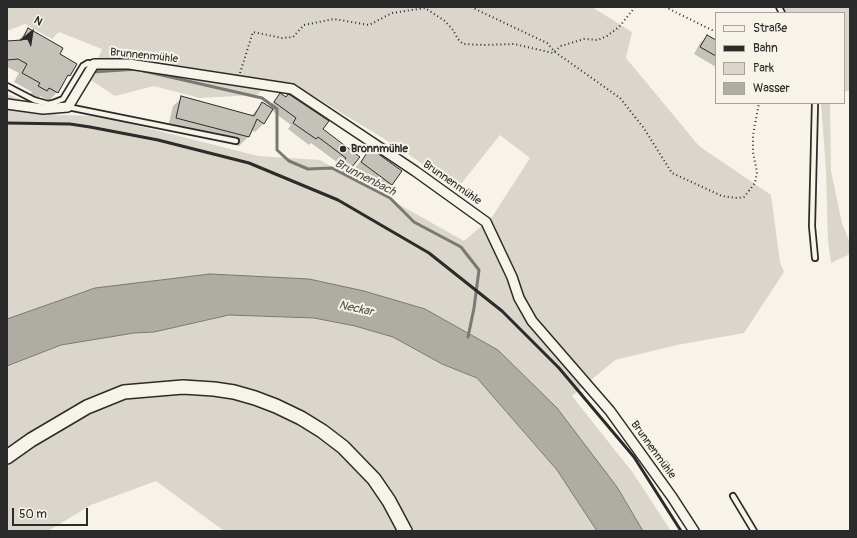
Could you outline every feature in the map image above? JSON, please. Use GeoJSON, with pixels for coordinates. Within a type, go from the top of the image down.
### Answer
{"type":"FeatureCollection","features":[{"type":"Feature","properties":{"kind":"main road"},"geometry":{"type":"LineString","coordinates":[[7,457],[31,440],[87,406],[124,392],[183,387],[234,392],[276,406],[301,418],[322,431],[343,447],[374,479],[389,500],[405,531]]}},
{"type":"Feature","properties":{"kind":"street","name":"Brunnenmühle"},"geometry":{"type":"LineString","coordinates":[[68,107],[94,64],[129,64],[292,88],[416,171],[486,222],[512,277],[519,298],[532,321],[610,411],[672,497],[694,531]]}},
{"type":"Feature","properties":{"kind":"street"},"geometry":{"type":"LineString","coordinates":[[7,104],[43,109],[68,107]]}},
{"type":"Feature","properties":{"kind":"lane"},"geometry":{"type":"LineString","coordinates":[[7,86],[34,100],[48,104],[53,103],[63,99],[83,66],[88,63],[94,64]]}},
{"type":"Feature","properties":{"kind":"lane"},"geometry":{"type":"LineString","coordinates":[[815,104],[812,226],[815,258]]}},
{"type":"Feature","properties":{"kind":"lane"},"geometry":{"type":"LineString","coordinates":[[68,107],[236,142]]}},
{"type":"Feature","properties":{"kind":"lane"},"geometry":{"type":"LineString","coordinates":[[733,496],[754,531]]}},
{"type":"Feature","properties":{"kind":"path"},"geometry":{"type":"LineString","coordinates":[[471,7],[547,43],[555,52],[620,98],[643,127],[672,173],[722,196],[738,198],[744,197],[755,183],[757,172],[753,152],[759,104]]}},
{"type":"Feature","properties":{"kind":"path"},"geometry":{"type":"LineString","coordinates":[[237,80],[253,32],[282,38],[293,37],[304,26],[334,19],[369,25],[392,13],[425,8],[445,21],[463,44],[514,44],[549,53],[555,52],[558,47],[584,39],[598,40],[607,36],[619,26],[635,7]]}},
{"type":"Feature","properties":{"kind":"path"},"geometry":{"type":"LineString","coordinates":[[665,7],[715,32]]}},
{"type":"Feature","properties":{"kind":"green space"},"geometry":{"type":"Polygon","coordinates":[[[7,7],[592,7],[632,32],[626,58],[699,146],[771,195],[780,262],[784,272],[744,333],[677,345],[615,360],[572,396],[633,473],[671,531],[643,531],[617,487],[498,350],[424,309],[364,291],[95,288],[7,319],[7,94],[58,115],[100,116],[258,156],[320,160],[464,241],[492,217],[530,158],[500,135],[457,189],[404,151],[307,92],[263,89],[257,95],[200,98],[154,86],[115,96],[89,79],[102,49],[59,32],[52,39],[25,24],[7,31],[7,7]]]}},
{"type":"Feature","properties":{"kind":"green space"},"geometry":{"type":"Polygon","coordinates":[[[782,7],[850,7],[850,90],[845,92],[845,12],[786,12],[782,7]]]}},
{"type":"Feature","properties":{"kind":"green space"},"geometry":{"type":"Polygon","coordinates":[[[821,104],[830,104],[831,171],[842,223],[850,243],[850,254],[831,263],[828,241],[826,171],[821,104]]]}},
{"type":"Feature","properties":{"kind":"green space"},"geometry":{"type":"Polygon","coordinates":[[[229,315],[314,318],[355,326],[393,337],[442,364],[477,378],[557,470],[597,531],[224,531],[156,481],[91,505],[48,531],[7,531],[7,366],[61,345],[134,333],[154,332],[229,315]]]}},
{"type":"Feature","properties":{"kind":"water","name":"Neckar"},"geometry":{"type":"Polygon","coordinates":[[[210,274],[309,279],[364,291],[425,309],[498,350],[557,408],[617,487],[643,531],[597,531],[557,470],[477,378],[442,364],[393,337],[355,326],[314,318],[229,315],[154,332],[134,333],[61,345],[7,366],[7,319],[95,288],[210,274]]]}},
{"type":"Feature","properties":{"kind":"building"},"geometry":{"type":"Polygon","coordinates":[[[28,28],[63,48],[60,54],[77,64],[70,76],[68,75],[58,93],[49,88],[47,91],[38,86],[40,83],[22,73],[27,64],[18,59],[7,60],[7,41],[22,40],[28,28]]]}},
{"type":"Feature","properties":{"kind":"building"},"geometry":{"type":"Polygon","coordinates":[[[707,35],[715,39],[715,55],[700,47],[707,35]]]}},
{"type":"Feature","properties":{"kind":"building"},"geometry":{"type":"Polygon","coordinates":[[[280,93],[286,97],[288,94],[290,95],[329,121],[323,129],[360,157],[351,168],[343,162],[346,158],[318,137],[316,139],[293,123],[296,118],[274,102],[280,93]]]}},
{"type":"Feature","properties":{"kind":"building"},"geometry":{"type":"Polygon","coordinates":[[[181,96],[254,116],[262,102],[273,109],[264,124],[257,119],[249,137],[176,118],[181,96]]]}},
{"type":"Feature","properties":{"kind":"building"},"geometry":{"type":"Polygon","coordinates":[[[370,148],[402,171],[392,185],[361,162],[370,148]]]}},
{"type":"Feature","properties":{"kind":"waterway","name":"Brunnenbach"},"geometry":{"type":"LineString","coordinates":[[92,72],[138,69]]}},
{"type":"Feature","properties":{"kind":"waterway","name":"Brunnenbach"},"geometry":{"type":"LineString","coordinates":[[144,71],[262,98],[277,109],[277,150],[289,161],[308,169],[332,168],[390,198],[414,222],[461,247],[479,270],[474,308],[468,337]]}},
{"type":"Feature","properties":{"kind":"railway"},"geometry":{"type":"LineString","coordinates":[[7,123],[70,124],[90,127],[158,140],[249,163],[338,200],[429,253],[502,311],[559,368],[634,457],[681,531]]}},
{"type":"Feature","properties":{"kind":"place","name":"Bronnmühle"},"geometry":{"type":"Point","coordinates":[343,149]}}]}
